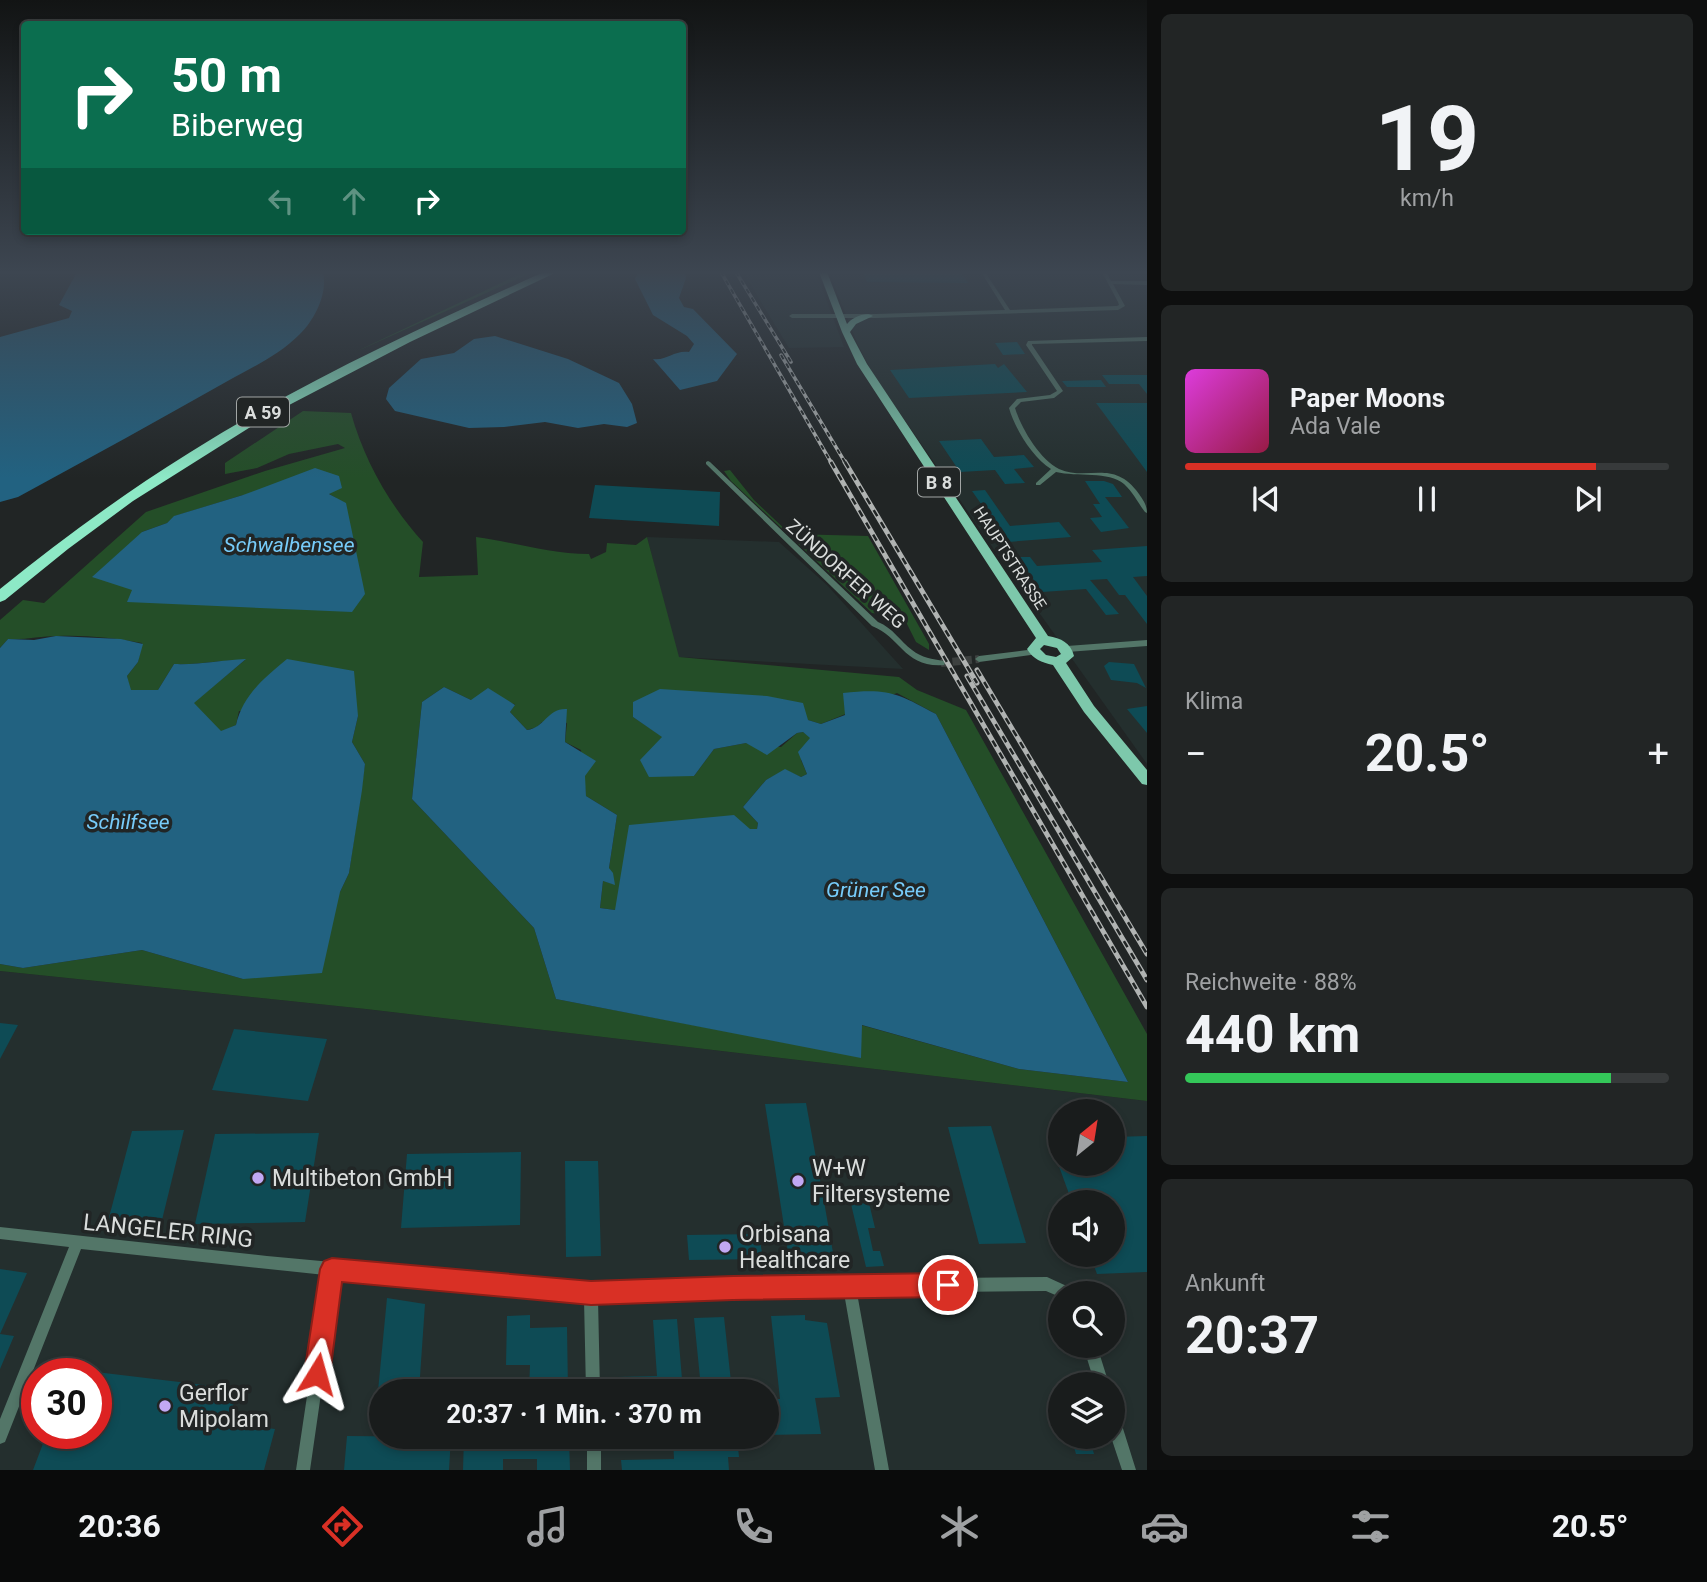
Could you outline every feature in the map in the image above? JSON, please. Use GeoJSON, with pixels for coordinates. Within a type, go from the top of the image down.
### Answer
{"type":"FeatureCollection","features":[{"type":"Feature","properties":{"kind":"highway","name":"A 59"},"geometry":{"type":"LineString","coordinates":[[0,586],[131,486],[221,430],[342,364],[393,341]]}},
{"type":"Feature","properties":{"kind":"highway","name":"A 59"},"geometry":{"type":"LineString","coordinates":[[0,597],[37,565],[139,489],[230,431],[351,365],[404,341]]}},
{"type":"Feature","properties":{"kind":"main road","name":"HAUPTSTRASSE"},"geometry":{"type":"LineString","coordinates":[[850,341],[862,364],[1044,640]]}},
{"type":"Feature","properties":{"kind":"main road","name":"HAUPTSTRASSE"},"geometry":{"type":"LineString","coordinates":[[1035,652],[1035,643],[1044,640],[1054,641],[1067,649]]}},
{"type":"Feature","properties":{"kind":"main road"},"geometry":{"type":"LineString","coordinates":[[1035,652],[1042,658],[1058,662],[1066,659],[1067,649]]}},
{"type":"Feature","properties":{"kind":"main road"},"geometry":{"type":"LineString","coordinates":[[1058,662],[1090,709],[1147,780]]}},
{"type":"Feature","properties":{"kind":"street"},"geometry":{"type":"LineString","coordinates":[[1084,341],[1030,342],[1029,345],[1060,391],[1052,397],[1019,400],[1012,405],[1012,411],[1043,459],[1056,469],[1117,477],[1129,487],[1147,511]]}},
{"type":"Feature","properties":{"kind":"street","name":"ZÜNDORFER WEG"},"geometry":{"type":"LineString","coordinates":[[708,463],[875,624],[883,626],[898,643],[916,657],[941,663]]}},
{"type":"Feature","properties":{"kind":"street"},"geometry":{"type":"LineString","coordinates":[[1038,484],[1056,469]]}},
{"type":"Feature","properties":{"kind":"street"},"geometry":{"type":"LineString","coordinates":[[1067,649],[1147,643]]}},
{"type":"Feature","properties":{"kind":"street"},"geometry":{"type":"LineString","coordinates":[[978,659],[1035,652]]}},
{"type":"Feature","properties":{"kind":"street","name":"LANGELER RING"},"geometry":{"type":"LineString","coordinates":[[0,1233],[332,1269],[591,1293],[849,1286],[1048,1284]]}},
{"type":"Feature","properties":{"kind":"street"},"geometry":{"type":"LineString","coordinates":[[0,1437],[77,1242]]}},
{"type":"Feature","properties":{"kind":"street"},"geometry":{"type":"LineString","coordinates":[[303,1470],[332,1269]]}},
{"type":"Feature","properties":{"kind":"street"},"geometry":{"type":"LineString","coordinates":[[849,1286],[882,1470]]}},
{"type":"Feature","properties":{"kind":"street"},"geometry":{"type":"LineString","coordinates":[[591,1293],[593,1379]]}},
{"type":"Feature","properties":{"kind":"street"},"geometry":{"type":"LineString","coordinates":[[594,1449],[594,1470]]}},
{"type":"Feature","properties":{"kind":"street"},"geometry":{"type":"LineString","coordinates":[[1122,1449],[1129,1470]]}},
{"type":"Feature","properties":{"kind":"shaded area"},"geometry":{"type":"Polygon","coordinates":[[[785,341],[842,341],[844,347],[789,348],[785,341]]]}},
{"type":"Feature","properties":{"kind":"shaded area"},"geometry":{"type":"Polygon","coordinates":[[[856,341],[1147,341],[1147,764],[993,548],[873,374],[856,341]]]}},
{"type":"Feature","properties":{"kind":"shaded area"},"geometry":{"type":"Polygon","coordinates":[[[647,537],[779,542],[827,585],[903,669],[678,657],[647,537]]]}},
{"type":"Feature","properties":{"kind":"shaded area"},"geometry":{"type":"Polygon","coordinates":[[[0,971],[366,1009],[1147,1101],[1147,1470],[0,1470],[0,971]]]}},
{"type":"Feature","properties":{"kind":"green space"},"geometry":{"type":"Polygon","coordinates":[[[303,411],[351,413],[363,448],[380,482],[423,542],[419,577],[478,575],[476,537],[546,550],[589,554],[591,559],[606,552],[607,543],[636,545],[647,537],[679,657],[899,677],[917,690],[966,710],[1147,1034],[1147,1101],[366,1009],[0,971],[0,964],[23,968],[142,950],[243,979],[340,892],[349,873],[365,764],[352,742],[358,716],[239,711],[236,725],[221,732],[193,703],[245,660],[174,664],[158,690],[130,690],[127,676],[138,662],[142,643],[100,637],[52,636],[8,639],[0,648],[0,620],[23,600],[44,603],[146,512],[265,471],[345,448],[338,444],[289,454],[257,468],[225,474],[225,463],[303,411]],[[328,493],[243,495],[175,516],[167,523],[142,532],[133,590],[128,602],[336,498],[328,493]],[[444,687],[422,702],[412,799],[534,928],[556,999],[861,1057],[861,1025],[1019,1069],[1128,1082],[936,714],[897,693],[821,724],[808,720],[633,717],[663,737],[694,776],[714,749],[746,743],[781,747],[797,733],[803,732],[811,738],[801,760],[807,774],[801,777],[785,770],[766,780],[743,807],[758,823],[757,829],[750,829],[615,910],[600,908],[603,881],[614,884],[609,868],[617,815],[586,796],[581,750],[565,742],[567,723],[542,722],[527,730],[510,712],[515,704],[471,700],[444,687]]]}},
{"type":"Feature","properties":{"kind":"green space"},"geometry":{"type":"Polygon","coordinates":[[[730,470],[754,500],[790,534],[868,536],[929,644],[929,650],[916,642],[904,618],[872,613],[731,481],[724,471],[730,470]]]}},
{"type":"Feature","properties":{"kind":"water"},"geometry":{"type":"Polygon","coordinates":[[[0,341],[292,341],[259,364],[18,497],[0,502],[0,341]]]}},
{"type":"Feature","properties":{"kind":"water"},"geometry":{"type":"Polygon","coordinates":[[[472,341],[510,341],[568,359],[619,383],[632,404],[637,423],[627,427],[604,424],[578,428],[545,422],[469,428],[395,411],[386,399],[389,388],[421,359],[454,353],[472,341]]]}},
{"type":"Feature","properties":{"kind":"water"},"geometry":{"type":"Polygon","coordinates":[[[691,341],[724,341],[737,354],[717,381],[680,390],[653,359],[689,352],[694,344],[691,341]]]}},
{"type":"Feature","properties":{"kind":"water","name":"Schwalbensee"},"geometry":{"type":"Polygon","coordinates":[[[315,468],[339,476],[342,488],[329,494],[346,503],[365,594],[352,612],[127,602],[132,590],[92,577],[142,532],[167,523],[174,516],[243,495],[315,468]]]}},
{"type":"Feature","properties":{"kind":"water","name":"Schilfsee"},"geometry":{"type":"Polygon","coordinates":[[[56,636],[121,639],[143,644],[138,662],[127,676],[131,690],[158,690],[174,664],[246,659],[194,703],[221,731],[236,725],[249,696],[287,659],[354,671],[358,716],[352,742],[365,764],[349,873],[340,892],[322,973],[243,979],[142,950],[23,968],[0,964],[0,648],[8,639],[34,640],[56,636]]]}},
{"type":"Feature","properties":{"kind":"water","name":"Grüner See"},"geometry":{"type":"Polygon","coordinates":[[[444,687],[471,700],[488,688],[515,705],[510,712],[527,730],[538,726],[555,712],[567,709],[565,742],[596,761],[585,776],[586,796],[617,815],[609,868],[613,873],[615,885],[603,881],[600,908],[615,910],[629,825],[734,815],[750,829],[757,829],[758,823],[743,807],[766,780],[785,769],[801,777],[807,774],[798,752],[810,738],[803,732],[797,733],[767,755],[746,743],[714,749],[694,776],[649,777],[640,760],[662,737],[633,717],[633,702],[660,689],[767,696],[803,703],[808,720],[821,724],[845,715],[843,693],[871,691],[901,697],[936,714],[1128,1082],[1019,1069],[862,1025],[861,1058],[556,999],[534,928],[412,799],[422,702],[444,687]]]}},
{"type":"Feature","properties":{"kind":"building"},"geometry":{"type":"Polygon","coordinates":[[[1017,342],[1025,354],[1003,355],[995,343],[1017,342]]]}},
{"type":"Feature","properties":{"kind":"building"},"geometry":{"type":"Polygon","coordinates":[[[995,364],[998,368],[1004,364],[1027,392],[909,398],[890,370],[995,364]]]}},
{"type":"Feature","properties":{"kind":"building"},"geometry":{"type":"Polygon","coordinates":[[[1102,375],[1147,375],[1147,394],[1139,384],[1109,384],[1102,375]]]}},
{"type":"Feature","properties":{"kind":"building"},"geometry":{"type":"Polygon","coordinates":[[[1101,380],[1106,387],[1067,387],[1062,381],[1101,380]]]}},
{"type":"Feature","properties":{"kind":"building"},"geometry":{"type":"Polygon","coordinates":[[[1096,403],[1147,403],[1147,472],[1102,411],[1096,403]]]}},
{"type":"Feature","properties":{"kind":"building"},"geometry":{"type":"Polygon","coordinates":[[[981,439],[994,457],[1024,455],[1034,467],[1014,469],[1025,483],[1005,484],[995,470],[960,472],[939,441],[981,439]]]}},
{"type":"Feature","properties":{"kind":"building"},"geometry":{"type":"Polygon","coordinates":[[[1085,481],[1113,484],[1122,497],[1105,497],[1129,528],[1101,532],[1090,518],[1102,517],[1093,504],[1100,504],[1085,481]]]}},
{"type":"Feature","properties":{"kind":"building"},"geometry":{"type":"Polygon","coordinates":[[[595,485],[720,492],[719,526],[589,518],[595,485]]]}},
{"type":"Feature","properties":{"kind":"building"},"geometry":{"type":"Polygon","coordinates":[[[985,490],[1010,526],[1059,522],[1071,537],[1008,542],[972,491],[985,490]]]}},
{"type":"Feature","properties":{"kind":"building"},"geometry":{"type":"Polygon","coordinates":[[[1147,546],[1147,576],[1133,577],[1147,596],[1147,624],[1125,595],[1119,595],[1107,579],[1090,580],[1119,614],[1106,615],[1086,589],[1042,592],[1018,557],[1030,557],[1037,566],[1102,562],[1092,550],[1147,546]]]}},
{"type":"Feature","properties":{"kind":"building"},"geometry":{"type":"Polygon","coordinates":[[[1109,662],[1134,664],[1146,688],[1137,683],[1111,680],[1104,666],[1109,662]]]}},
{"type":"Feature","properties":{"kind":"building"},"geometry":{"type":"Polygon","coordinates":[[[1147,706],[1147,733],[1127,709],[1147,706]]]}},
{"type":"Feature","properties":{"kind":"building"},"geometry":{"type":"Polygon","coordinates":[[[0,1023],[18,1025],[0,1059],[0,1023]]]}},
{"type":"Feature","properties":{"kind":"building"},"geometry":{"type":"Polygon","coordinates":[[[234,1029],[327,1039],[308,1101],[212,1090],[234,1029]]]}},
{"type":"Feature","properties":{"kind":"building","name":"W+W Filtersysteme"},"geometry":{"type":"Polygon","coordinates":[[[806,1103],[835,1264],[790,1265],[765,1104],[806,1103]]]}},
{"type":"Feature","properties":{"kind":"building"},"geometry":{"type":"Polygon","coordinates":[[[991,1126],[1026,1243],[979,1244],[948,1127],[991,1126]]]}},
{"type":"Feature","properties":{"kind":"building"},"geometry":{"type":"Polygon","coordinates":[[[184,1130],[162,1220],[108,1221],[132,1131],[184,1130]]]}},
{"type":"Feature","properties":{"kind":"building","name":"Multibeton GmbH"},"geometry":{"type":"Polygon","coordinates":[[[319,1133],[305,1222],[195,1224],[215,1134],[319,1133]]]}},
{"type":"Feature","properties":{"kind":"building"},"geometry":{"type":"Polygon","coordinates":[[[1147,1136],[1147,1272],[1097,1274],[1094,1267],[1125,1267],[1125,1190],[1068,1190],[1063,1176],[1125,1176],[1125,1137],[1147,1136]]]}},
{"type":"Feature","properties":{"kind":"building"},"geometry":{"type":"Polygon","coordinates":[[[521,1152],[520,1225],[401,1228],[407,1154],[521,1152]]]}},
{"type":"Feature","properties":{"kind":"building"},"geometry":{"type":"Polygon","coordinates":[[[565,1161],[598,1161],[601,1256],[566,1257],[565,1161]]]}},
{"type":"Feature","properties":{"kind":"building"},"geometry":{"type":"Polygon","coordinates":[[[869,1203],[875,1228],[868,1228],[873,1251],[880,1251],[884,1266],[866,1267],[851,1204],[869,1203]]]}},
{"type":"Feature","properties":{"kind":"building","name":"Orbisana Healthcare"},"geometry":{"type":"Polygon","coordinates":[[[759,1234],[763,1259],[689,1260],[687,1235],[759,1234]]]}},
{"type":"Feature","properties":{"kind":"building"},"geometry":{"type":"Polygon","coordinates":[[[0,1269],[27,1273],[0,1334],[0,1269]]]}},
{"type":"Feature","properties":{"kind":"building"},"geometry":{"type":"Polygon","coordinates":[[[387,1298],[425,1304],[420,1379],[379,1379],[387,1298]]]}},
{"type":"Feature","properties":{"kind":"building"},"geometry":{"type":"Polygon","coordinates":[[[530,1315],[530,1328],[567,1327],[568,1379],[529,1379],[530,1365],[506,1365],[507,1316],[530,1315]]]}},
{"type":"Feature","properties":{"kind":"building"},"geometry":{"type":"Polygon","coordinates":[[[805,1315],[805,1320],[827,1323],[840,1397],[815,1398],[821,1434],[779,1435],[779,1379],[771,1316],[805,1315]]]}},
{"type":"Feature","properties":{"kind":"building"},"geometry":{"type":"Polygon","coordinates":[[[724,1317],[731,1379],[682,1379],[700,1378],[694,1318],[724,1317]]]}},
{"type":"Feature","properties":{"kind":"building"},"geometry":{"type":"Polygon","coordinates":[[[677,1319],[682,1379],[617,1379],[657,1376],[653,1320],[677,1319]]]}},
{"type":"Feature","properties":{"kind":"building"},"geometry":{"type":"Polygon","coordinates":[[[0,1334],[14,1336],[0,1369],[0,1334]]]}},
{"type":"Feature","properties":{"kind":"building","name":"Gerflor Mipolam"},"geometry":{"type":"Polygon","coordinates":[[[112,1374],[238,1389],[228,1423],[275,1429],[264,1470],[33,1470],[41,1449],[112,1449],[112,1374]]]}},
{"type":"Feature","properties":{"kind":"building"},"geometry":{"type":"Polygon","coordinates":[[[347,1436],[369,1436],[369,1449],[450,1449],[449,1470],[344,1470],[347,1436]]]}},
{"type":"Feature","properties":{"kind":"building"},"geometry":{"type":"Polygon","coordinates":[[[464,1449],[569,1449],[570,1470],[537,1470],[537,1459],[503,1459],[503,1470],[463,1470],[464,1449]]]}},
{"type":"Feature","properties":{"kind":"building"},"geometry":{"type":"Polygon","coordinates":[[[674,1449],[738,1449],[739,1457],[728,1457],[729,1470],[622,1470],[621,1460],[674,1459],[674,1449]]]}},
{"type":"Feature","properties":{"kind":"building"},"geometry":{"type":"Polygon","coordinates":[[[1075,1449],[1093,1449],[1094,1454],[1076,1454],[1075,1449]]]}},
{"type":"Feature","properties":{"kind":"tunnel"},"geometry":{"type":"LineString","coordinates":[[941,663],[979,659]]}},
{"type":"Feature","properties":{"kind":"railway"},"geometry":{"type":"LineString","coordinates":[[761,341],[832,464]]}},
{"type":"Feature","properties":{"kind":"railway"},"geometry":{"type":"LineString","coordinates":[[778,341],[791,362]]}},
{"type":"Feature","properties":{"kind":"railway"},"geometry":{"type":"LineString","coordinates":[[781,355],[846,464]]}},
{"type":"Feature","properties":{"kind":"railway"},"geometry":{"type":"LineString","coordinates":[[831,462],[1147,1007]]}},
{"type":"Feature","properties":{"kind":"railway"},"geometry":{"type":"LineString","coordinates":[[845,462],[977,683]]}},
{"type":"Feature","properties":{"kind":"railway"},"geometry":{"type":"LineString","coordinates":[[977,670],[1147,954]]}},
{"type":"Feature","properties":{"kind":"railway"},"geometry":{"type":"LineString","coordinates":[[967,676],[1147,980]]}},
{"type":"Feature","properties":{"kind":"place","name":"Multibeton GmbH"},"geometry":{"type":"Point","coordinates":[258,1178]}},
{"type":"Feature","properties":{"kind":"place","name":"W+W Filtersysteme"},"geometry":{"type":"Point","coordinates":[798,1181]}},
{"type":"Feature","properties":{"kind":"place","name":"Orbisana Healthcare"},"geometry":{"type":"Point","coordinates":[725,1247]}},
{"type":"Feature","properties":{"kind":"place","name":"Gerflor Mipolam"},"geometry":{"type":"Point","coordinates":[165,1406]}},
{"type":"Feature","properties":{"kind":"route"},"geometry":{"type":"LineString","coordinates":[[317,1374],[332,1269],[591,1293],[948,1285]]}}]}
